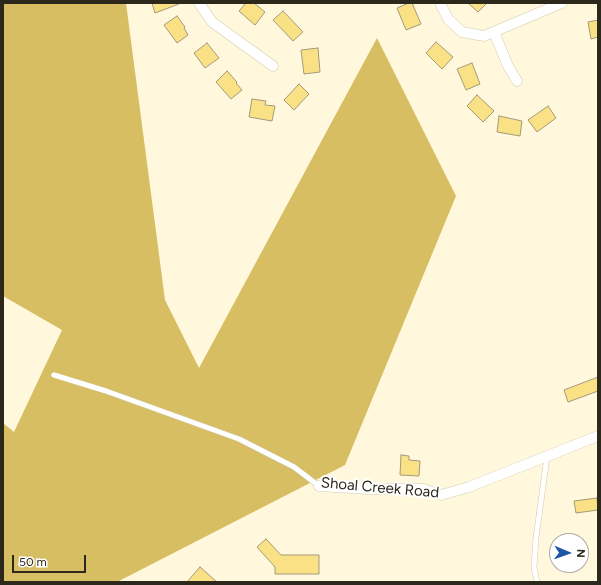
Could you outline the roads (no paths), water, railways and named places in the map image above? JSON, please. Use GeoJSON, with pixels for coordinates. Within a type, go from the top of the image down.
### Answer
{"type":"FeatureCollection","features":[{"type":"Feature","properties":{"kind":"street"},"geometry":{"type":"LineString","coordinates":[[199,3],[212,22],[274,66]]}},
{"type":"Feature","properties":{"kind":"street"},"geometry":{"type":"LineString","coordinates":[[440,3],[448,19],[462,32],[484,36],[562,3]]}},
{"type":"Feature","properties":{"kind":"street"},"geometry":{"type":"LineString","coordinates":[[494,32],[508,66],[517,81]]}},
{"type":"Feature","properties":{"kind":"street","name":"Shoal Creek Road"},"geometry":{"type":"LineString","coordinates":[[319,486],[368,489],[423,489],[441,495],[469,487],[598,436]]}},
{"type":"Feature","properties":{"kind":"lane","name":"Shoal Creek Road"},"geometry":{"type":"LineString","coordinates":[[54,374],[239,439],[294,467],[319,486]]}},
{"type":"Feature","properties":{"kind":"lane"},"geometry":{"type":"LineString","coordinates":[[537,582],[534,567],[536,538],[547,457]]}}]}
